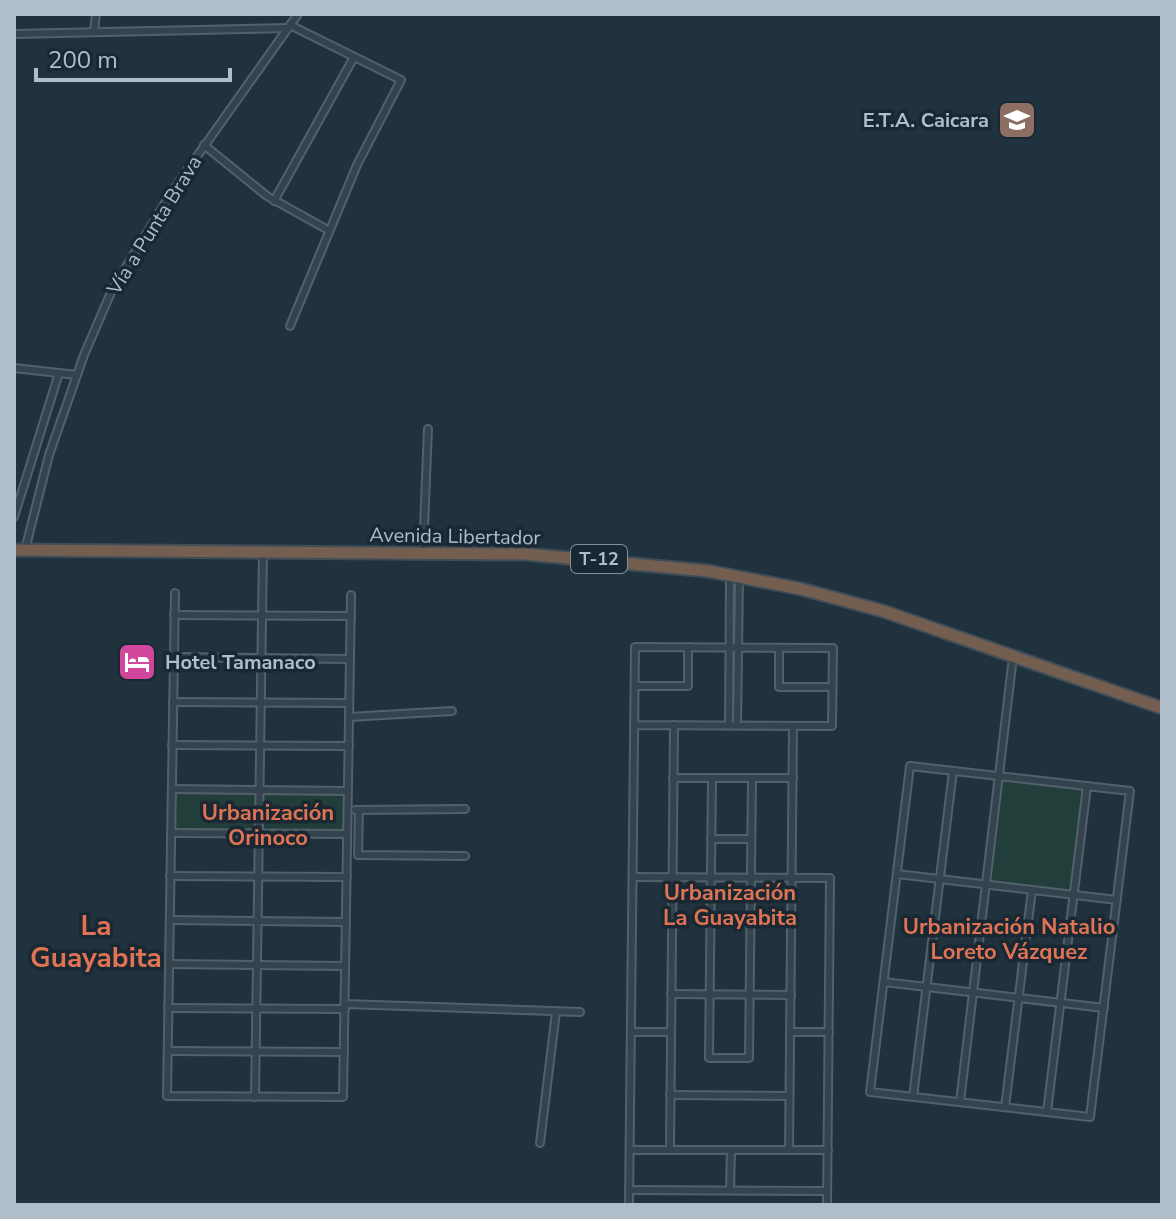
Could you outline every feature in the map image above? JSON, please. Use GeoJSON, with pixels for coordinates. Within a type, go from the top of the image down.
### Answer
{"type":"FeatureCollection","features":[{"type":"Feature","properties":{"kind":"highway","name":"Avenida Libertador"},"geometry":{"type":"LineString","coordinates":[[20,550],[537,554],[734,576],[883,611],[1162,708]]}},
{"type":"Feature","properties":{"kind":"street"},"geometry":{"type":"LineString","coordinates":[[94,32],[96,14]]}},
{"type":"Feature","properties":{"kind":"street","name":"Vía a Punta Brava"},"geometry":{"type":"LineString","coordinates":[[20,550],[77,375],[105,306],[133,252],[204,145],[298,14]]}},
{"type":"Feature","properties":{"kind":"street"},"geometry":{"type":"LineString","coordinates":[[14,34],[289,27],[401,80],[367,142],[290,326]]}},
{"type":"Feature","properties":{"kind":"street"},"geometry":{"type":"LineString","coordinates":[[274,201],[354,57]]}},
{"type":"Feature","properties":{"kind":"street"},"geometry":{"type":"LineString","coordinates":[[204,145],[274,201],[328,230]]}},
{"type":"Feature","properties":{"kind":"street"},"geometry":{"type":"LineString","coordinates":[[14,368],[77,375]]}},
{"type":"Feature","properties":{"kind":"street"},"geometry":{"type":"LineString","coordinates":[[14,517],[59,373]]}},
{"type":"Feature","properties":{"kind":"street"},"geometry":{"type":"LineString","coordinates":[[423,552],[428,429]]}},
{"type":"Feature","properties":{"kind":"street"},"geometry":{"type":"LineString","coordinates":[[255,1097],[263,551]]}},
{"type":"Feature","properties":{"kind":"street"},"geometry":{"type":"LineString","coordinates":[[733,725],[734,576]]}},
{"type":"Feature","properties":{"kind":"street"},"geometry":{"type":"LineString","coordinates":[[175,593],[167,1096],[343,1097],[351,595]]}},
{"type":"Feature","properties":{"kind":"street"},"geometry":{"type":"LineString","coordinates":[[174,615],[351,616]]}},
{"type":"Feature","properties":{"kind":"street"},"geometry":{"type":"LineString","coordinates":[[629,1205],[633,877],[634,725],[635,686],[635,647],[833,648],[832,726],[634,725]]}},
{"type":"Feature","properties":{"kind":"street"},"geometry":{"type":"LineString","coordinates":[[635,686],[688,686],[688,647]]}},
{"type":"Feature","properties":{"kind":"street"},"geometry":{"type":"LineString","coordinates":[[779,648],[779,687],[832,687]]}},
{"type":"Feature","properties":{"kind":"street"},"geometry":{"type":"LineString","coordinates":[[960,1102],[1014,655]]}},
{"type":"Feature","properties":{"kind":"street"},"geometry":{"type":"LineString","coordinates":[[174,657],[350,659]]}},
{"type":"Feature","properties":{"kind":"street"},"geometry":{"type":"LineString","coordinates":[[173,702],[349,703]]}},
{"type":"Feature","properties":{"kind":"street"},"geometry":{"type":"LineString","coordinates":[[349,717],[452,711]]}},
{"type":"Feature","properties":{"kind":"street"},"geometry":{"type":"LineString","coordinates":[[670,1150],[674,725]]}},
{"type":"Feature","properties":{"kind":"street"},"geometry":{"type":"LineString","coordinates":[[789,1150],[793,726]]}},
{"type":"Feature","properties":{"kind":"street"},"geometry":{"type":"LineString","coordinates":[[172,745],[349,746]]}},
{"type":"Feature","properties":{"kind":"street"},"geometry":{"type":"LineString","coordinates":[[910,766],[1000,776],[1130,791],[1090,1117],[870,1092],[910,766]]}},
{"type":"Feature","properties":{"kind":"street"},"geometry":{"type":"LineString","coordinates":[[913,1097],[953,771]]}},
{"type":"Feature","properties":{"kind":"street"},"geometry":{"type":"LineString","coordinates":[[673,778],[793,778]]}},
{"type":"Feature","properties":{"kind":"street"},"geometry":{"type":"LineString","coordinates":[[712,778],[709,1058],[749,1058],[752,778]]}},
{"type":"Feature","properties":{"kind":"street"},"geometry":{"type":"LineString","coordinates":[[1047,1112],[1087,786]]}},
{"type":"Feature","properties":{"kind":"street"},"geometry":{"type":"LineString","coordinates":[[172,789],[348,791]]}},
{"type":"Feature","properties":{"kind":"street"},"geometry":{"type":"LineString","coordinates":[[348,810],[465,809]]}},
{"type":"Feature","properties":{"kind":"street"},"geometry":{"type":"LineString","coordinates":[[359,810],[358,855],[465,856]]}},
{"type":"Feature","properties":{"kind":"street"},"geometry":{"type":"LineString","coordinates":[[171,833],[347,834]]}},
{"type":"Feature","properties":{"kind":"street"},"geometry":{"type":"LineString","coordinates":[[711,839],[751,839]]}},
{"type":"Feature","properties":{"kind":"street"},"geometry":{"type":"LineString","coordinates":[[897,874],[1117,900]]}},
{"type":"Feature","properties":{"kind":"street"},"geometry":{"type":"LineString","coordinates":[[170,876],[347,877]]}},
{"type":"Feature","properties":{"kind":"street"},"geometry":{"type":"LineString","coordinates":[[633,877],[830,878],[827,1205]]}},
{"type":"Feature","properties":{"kind":"street"},"geometry":{"type":"LineString","coordinates":[[1005,1107],[1032,890]]}},
{"type":"Feature","properties":{"kind":"street"},"geometry":{"type":"LineString","coordinates":[[710,918],[751,918]]}},
{"type":"Feature","properties":{"kind":"street"},"geometry":{"type":"LineString","coordinates":[[170,920],[346,922]]}},
{"type":"Feature","properties":{"kind":"street"},"geometry":{"type":"LineString","coordinates":[[169,964],[345,966]]}},
{"type":"Feature","properties":{"kind":"street"},"geometry":{"type":"LineString","coordinates":[[884,982],[1104,1008]]}},
{"type":"Feature","properties":{"kind":"street"},"geometry":{"type":"LineString","coordinates":[[671,994],[791,995]]}},
{"type":"Feature","properties":{"kind":"street"},"geometry":{"type":"LineString","coordinates":[[168,1008],[345,1006],[580,1012]]}},
{"type":"Feature","properties":{"kind":"street"},"geometry":{"type":"LineString","coordinates":[[540,1143],[556,1012]]}},
{"type":"Feature","properties":{"kind":"street"},"geometry":{"type":"LineString","coordinates":[[631,1032],[671,1032]]}},
{"type":"Feature","properties":{"kind":"street"},"geometry":{"type":"LineString","coordinates":[[790,1032],[829,1032]]}},
{"type":"Feature","properties":{"kind":"street"},"geometry":{"type":"LineString","coordinates":[[168,1051],[344,1052]]}},
{"type":"Feature","properties":{"kind":"street"},"geometry":{"type":"LineString","coordinates":[[670,1095],[789,1096]]}},
{"type":"Feature","properties":{"kind":"street"},"geometry":{"type":"LineString","coordinates":[[630,1150],[828,1150]]}},
{"type":"Feature","properties":{"kind":"street"},"geometry":{"type":"LineString","coordinates":[[730,1190],[731,1150]]}},
{"type":"Feature","properties":{"kind":"street"},"geometry":{"type":"LineString","coordinates":[[629,1190],[827,1191]]}},
{"type":"Feature","properties":{"kind":"green space"},"geometry":{"type":"Polygon","coordinates":[[[1002,779],[1084,789],[1071,892],[990,882],[1002,779]]]}},
{"type":"Feature","properties":{"kind":"green space"},"geometry":{"type":"Polygon","coordinates":[[[175,793],[256,794],[256,830],[174,830],[175,793]]]}},
{"type":"Feature","properties":{"kind":"green space"},"geometry":{"type":"Polygon","coordinates":[[[263,794],[345,794],[344,831],[263,830],[263,794]]]}},
{"type":"Feature","properties":{"kind":"place","name":"E.T.A. Caicara"},"geometry":{"type":"Point","coordinates":[1017,120]}},
{"type":"Feature","properties":{"kind":"place","name":"Hotel Tamanaco"},"geometry":{"type":"Point","coordinates":[137,662]}},
{"type":"Feature","properties":{"kind":"district","name":"Urbanización Orinoco"},"geometry":{"type":"Point","coordinates":[268,824]}},
{"type":"Feature","properties":{"kind":"district","name":"Urbanización La Guayabita"},"geometry":{"type":"Point","coordinates":[730,904]}},
{"type":"Feature","properties":{"kind":"district","name":"Urbanización Natalio Loreto Vázquez"},"geometry":{"type":"Point","coordinates":[1009,938]}},
{"type":"Feature","properties":{"kind":"district","name":"La Guayabita"},"geometry":{"type":"Point","coordinates":[96,941]}}]}
